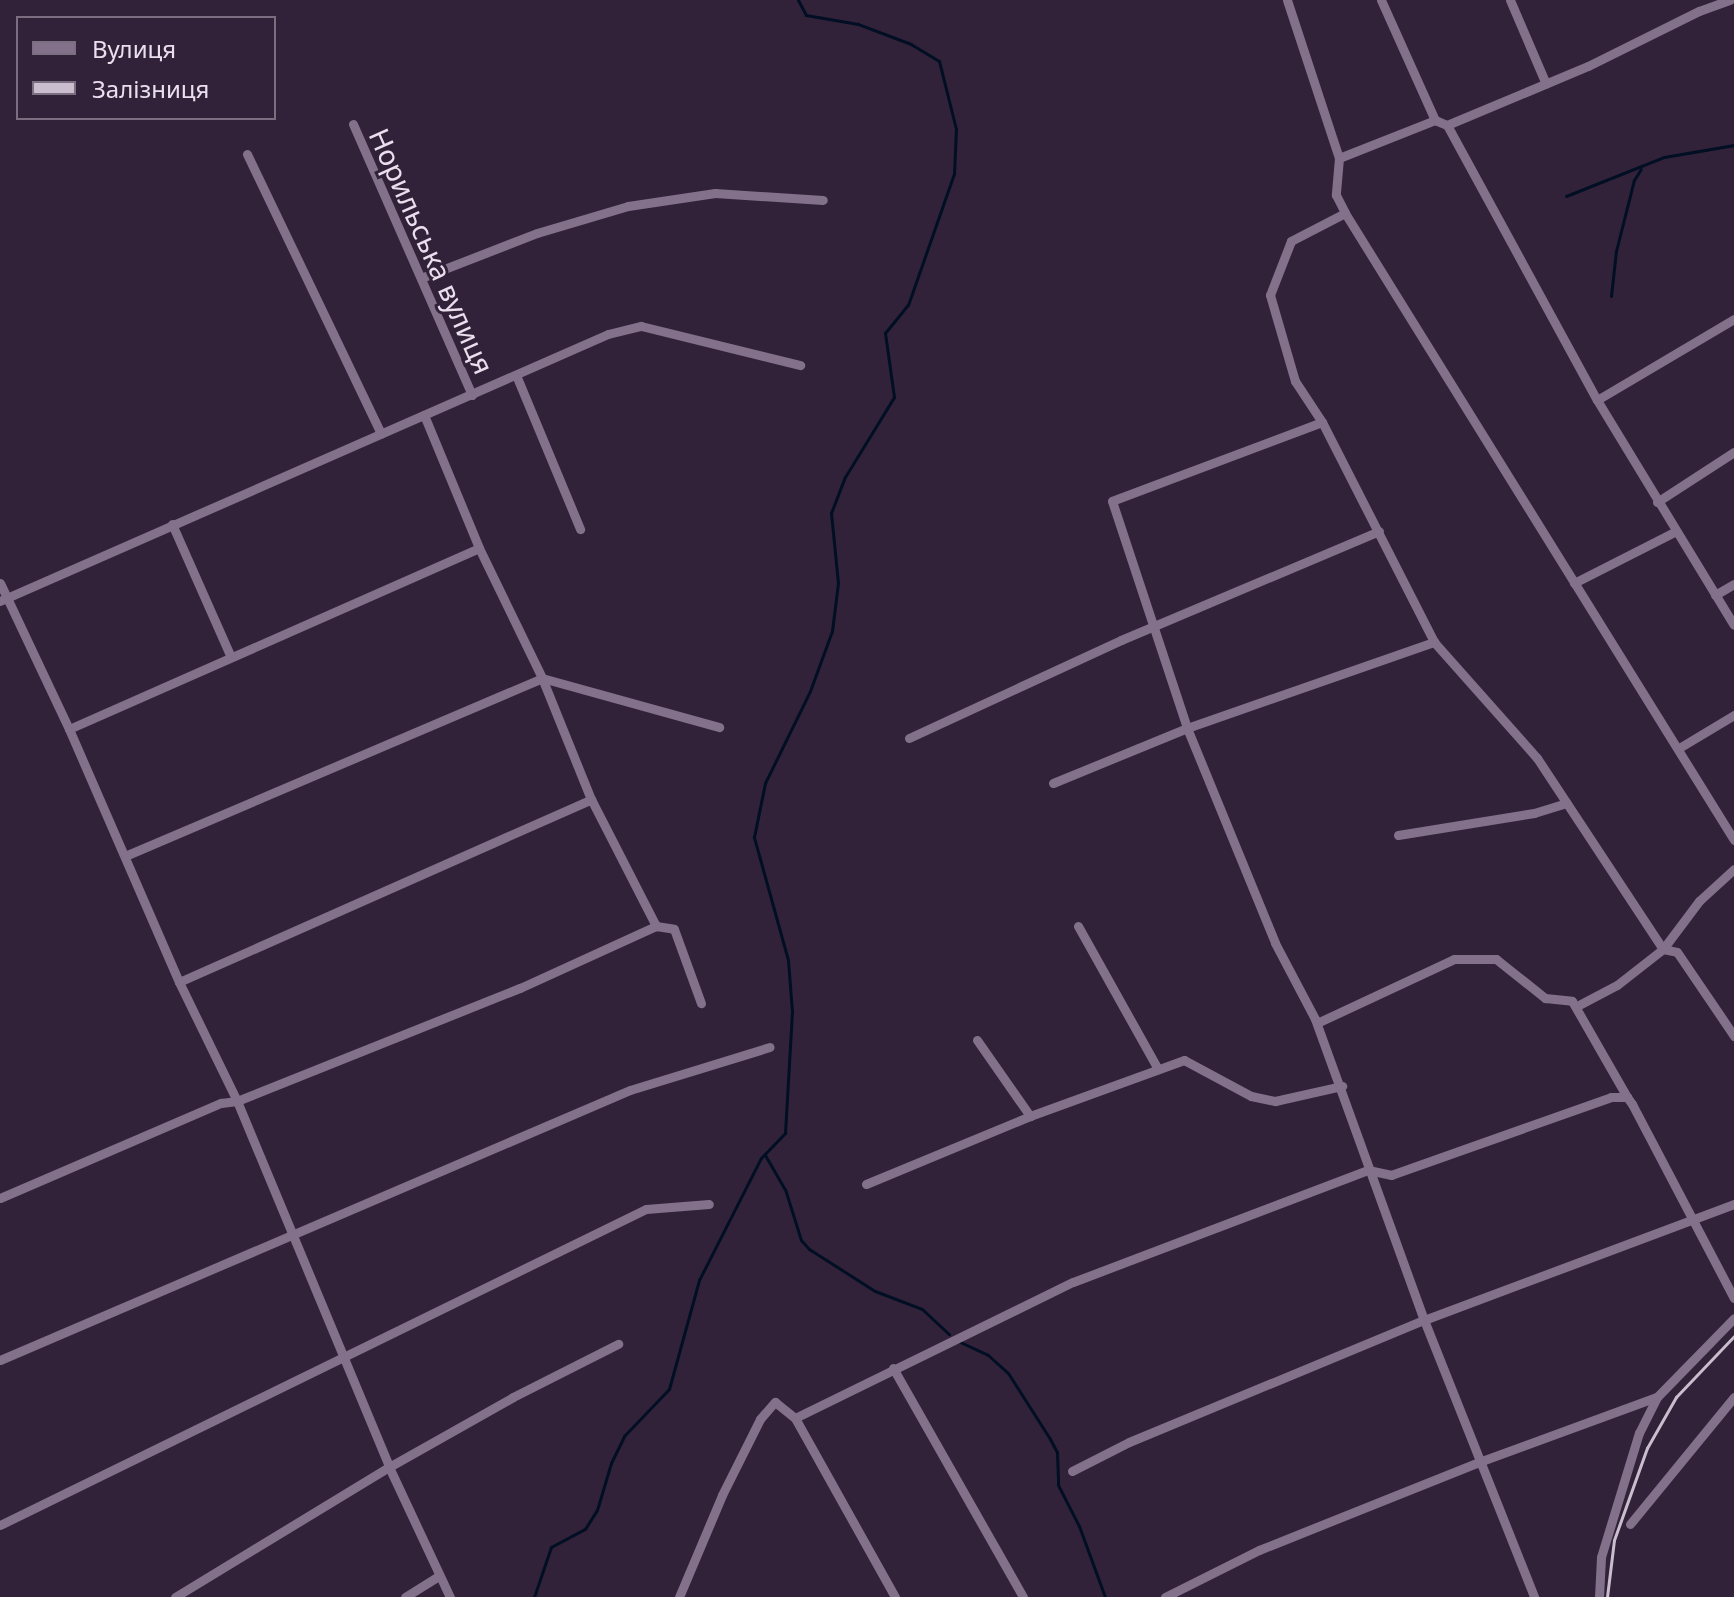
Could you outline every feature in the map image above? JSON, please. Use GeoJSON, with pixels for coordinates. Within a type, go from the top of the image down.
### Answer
{"type":"FeatureCollection","features":[{"type":"Feature","properties":{"kind":"street"},"geometry":{"type":"LineString","coordinates":[[1287,0],[1339,158],[1336,195],[1345,213],[1734,840]]}},
{"type":"Feature","properties":{"kind":"street"},"geometry":{"type":"LineString","coordinates":[[1381,0],[1435,120],[1447,125],[1597,400],[1674,532],[1734,625]]}},
{"type":"Feature","properties":{"kind":"street"},"geometry":{"type":"LineString","coordinates":[[1510,0],[1546,84]]}},
{"type":"Feature","properties":{"kind":"street"},"geometry":{"type":"LineString","coordinates":[[1447,125],[1546,84],[1699,11],[1730,0]]}},
{"type":"Feature","properties":{"kind":"street"},"geometry":{"type":"LineString","coordinates":[[1339,158],[1435,120]]}},
{"type":"Feature","properties":{"kind":"street","name":"Норильська вулиця"},"geometry":{"type":"LineString","coordinates":[[353,124],[472,395]]}},
{"type":"Feature","properties":{"kind":"street"},"geometry":{"type":"LineString","coordinates":[[247,154],[381,434]]}},
{"type":"Feature","properties":{"kind":"street"},"geometry":{"type":"LineString","coordinates":[[421,278],[537,233],[628,206],[715,193],[823,200]]}},
{"type":"Feature","properties":{"kind":"street"},"geometry":{"type":"LineString","coordinates":[[1345,213],[1291,241],[1270,295],[1295,381],[1322,422],[1434,642],[1537,758],[1663,949],[1677,952],[1734,1036]]}},
{"type":"Feature","properties":{"kind":"street"},"geometry":{"type":"LineString","coordinates":[[1597,400],[1734,319]]}},
{"type":"Feature","properties":{"kind":"street"},"geometry":{"type":"LineString","coordinates":[[4,600],[608,334],[641,326],[800,365]]}},
{"type":"Feature","properties":{"kind":"street"},"geometry":{"type":"LineString","coordinates":[[516,375],[580,529]]}},
{"type":"Feature","properties":{"kind":"street"},"geometry":{"type":"LineString","coordinates":[[424,415],[479,548],[542,678],[591,799],[656,926]]}},
{"type":"Feature","properties":{"kind":"street"},"geometry":{"type":"LineString","coordinates":[[1322,422],[1112,501],[1187,728],[1275,943],[1317,1023],[1342,1086],[1368,1170],[1530,1596]]}},
{"type":"Feature","properties":{"kind":"street"},"geometry":{"type":"LineString","coordinates":[[1657,502],[1734,452]]}},
{"type":"Feature","properties":{"kind":"street"},"geometry":{"type":"LineString","coordinates":[[172,524],[231,657]]}},
{"type":"Feature","properties":{"kind":"street"},"geometry":{"type":"LineString","coordinates":[[909,738],[1154,626],[1379,531]]}},
{"type":"Feature","properties":{"kind":"street"},"geometry":{"type":"LineString","coordinates":[[1574,583],[1674,532]]}},
{"type":"Feature","properties":{"kind":"street"},"geometry":{"type":"LineString","coordinates":[[69,729],[479,548]]}},
{"type":"Feature","properties":{"kind":"street"},"geometry":{"type":"LineString","coordinates":[[0,583],[4,600],[69,729],[179,982],[237,1101],[389,1467],[450,1597]]}},
{"type":"Feature","properties":{"kind":"street"},"geometry":{"type":"LineString","coordinates":[[1715,595],[1734,584]]}},
{"type":"Feature","properties":{"kind":"street"},"geometry":{"type":"LineString","coordinates":[[1053,783],[1187,728],[1434,642]]}},
{"type":"Feature","properties":{"kind":"street"},"geometry":{"type":"LineString","coordinates":[[125,856],[542,678],[719,727]]}},
{"type":"Feature","properties":{"kind":"street"},"geometry":{"type":"LineString","coordinates":[[1679,748],[1734,715]]}},
{"type":"Feature","properties":{"kind":"street"},"geometry":{"type":"LineString","coordinates":[[179,982],[591,799]]}},
{"type":"Feature","properties":{"kind":"street"},"geometry":{"type":"LineString","coordinates":[[1398,835],[1534,813],[1567,803]]}},
{"type":"Feature","properties":{"kind":"street"},"geometry":{"type":"LineString","coordinates":[[1577,1006],[1617,985],[1663,949],[1699,901],[1734,869]]}},
{"type":"Feature","properties":{"kind":"street"},"geometry":{"type":"LineString","coordinates":[[0,1198],[221,1103],[237,1101],[520,988],[656,926],[674,929],[701,1003]]}},
{"type":"Feature","properties":{"kind":"street"},"geometry":{"type":"LineString","coordinates":[[1078,926],[1158,1069]]}},
{"type":"Feature","properties":{"kind":"street"},"geometry":{"type":"LineString","coordinates":[[1317,1023],[1454,959],[1496,959],[1545,998],[1572,1001],[1734,1298]]}},
{"type":"Feature","properties":{"kind":"street"},"geometry":{"type":"LineString","coordinates":[[977,1040],[1030,1116]]}},
{"type":"Feature","properties":{"kind":"street"},"geometry":{"type":"LineString","coordinates":[[0,1360],[291,1232],[630,1090],[770,1047]]}},
{"type":"Feature","properties":{"kind":"street"},"geometry":{"type":"LineString","coordinates":[[866,1184],[1030,1116],[1184,1060],[1251,1096],[1275,1101],[1342,1086]]}},
{"type":"Feature","properties":{"kind":"street"},"geometry":{"type":"LineString","coordinates":[[795,1418],[1073,1282],[1368,1170],[1391,1175],[1611,1097],[1627,1097]]}},
{"type":"Feature","properties":{"kind":"street"},"geometry":{"type":"LineString","coordinates":[[0,1525],[646,1209],[709,1204]]}},
{"type":"Feature","properties":{"kind":"street"},"geometry":{"type":"LineString","coordinates":[[1072,1471],[1129,1442],[1424,1320],[1734,1204]]}},
{"type":"Feature","properties":{"kind":"street"},"geometry":{"type":"LineString","coordinates":[[1599,1597],[1601,1557],[1625,1473],[1657,1397],[1734,1318]]}},
{"type":"Feature","properties":{"kind":"street"},"geometry":{"type":"LineString","coordinates":[[175,1597],[389,1467],[513,1397],[618,1344]]}},
{"type":"Feature","properties":{"kind":"street"},"geometry":{"type":"LineString","coordinates":[[893,1368],[1023,1597]]}},
{"type":"Feature","properties":{"kind":"street"},"geometry":{"type":"LineString","coordinates":[[1165,1597],[1259,1550],[1479,1462],[1657,1397]]}},
{"type":"Feature","properties":{"kind":"street"},"geometry":{"type":"LineString","coordinates":[[1630,1524],[1734,1397]]}},
{"type":"Feature","properties":{"kind":"street"},"geometry":{"type":"LineString","coordinates":[[679,1597],[722,1495],[760,1419],[775,1402],[795,1418],[895,1597]]}},
{"type":"Feature","properties":{"kind":"street"},"geometry":{"type":"LineString","coordinates":[[405,1597],[438,1576]]}},
{"type":"Feature","properties":{"kind":"waterway"},"geometry":{"type":"LineString","coordinates":[[534,1597],[551,1547],[585,1529],[597,1510],[611,1463],[624,1436],[669,1389],[699,1280],[761,1158],[785,1133],[792,1012],[788,960],[754,837],[765,783],[810,691],[832,631],[838,583],[831,513],[845,477],[894,397],[885,333],[908,305],[954,174],[956,129],[939,61],[911,44],[858,24],[806,15],[798,0]]}},
{"type":"Feature","properties":{"kind":"waterway"},"geometry":{"type":"LineString","coordinates":[[1566,196],[1664,157],[1734,145]]}},
{"type":"Feature","properties":{"kind":"waterway"},"geometry":{"type":"LineString","coordinates":[[1611,296],[1616,251],[1634,180],[1641,169]]}},
{"type":"Feature","properties":{"kind":"waterway"},"geometry":{"type":"LineString","coordinates":[[765,1155],[785,1189],[801,1240],[809,1249],[875,1291],[922,1309],[949,1334]]}},
{"type":"Feature","properties":{"kind":"waterway"},"geometry":{"type":"LineString","coordinates":[[958,1341],[988,1355],[1008,1373],[1050,1439],[1057,1452],[1058,1485],[1079,1526],[1105,1597]]}},
{"type":"Feature","properties":{"kind":"railway"},"geometry":{"type":"LineString","coordinates":[[1607,1597],[1614,1540],[1647,1448],[1676,1397],[1734,1336]]}}]}
